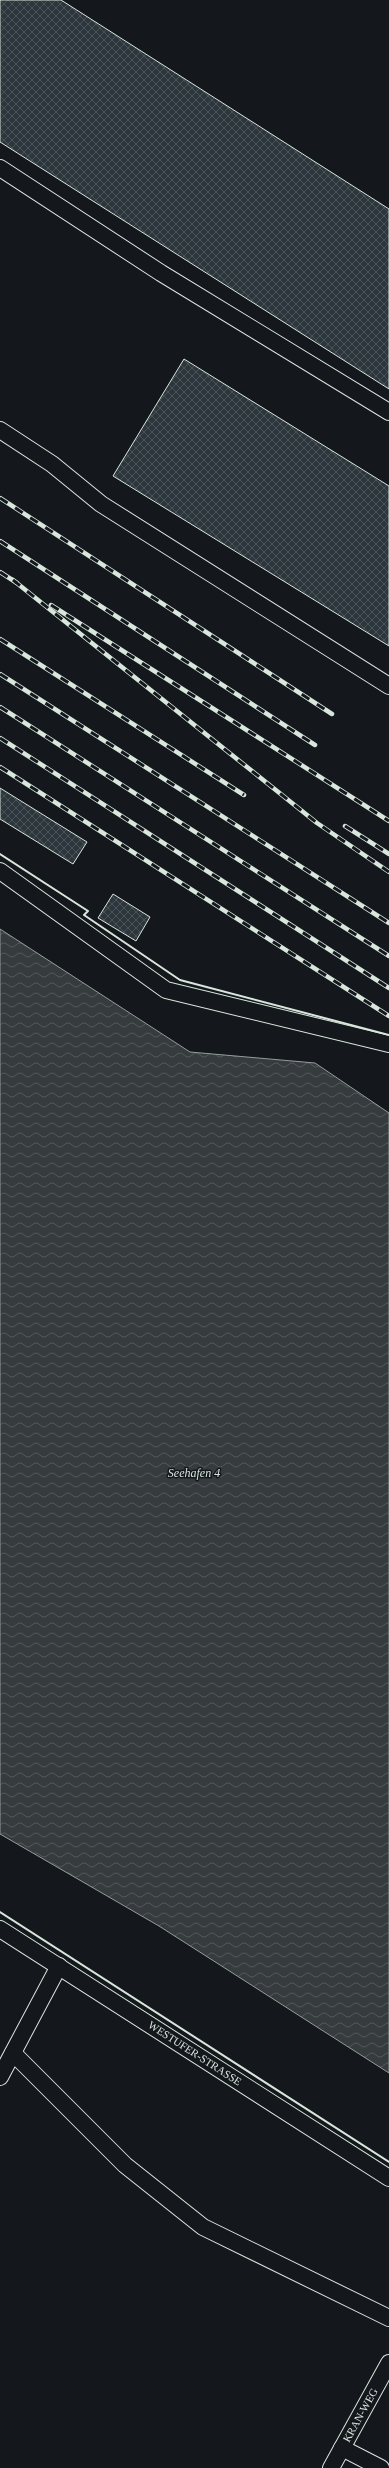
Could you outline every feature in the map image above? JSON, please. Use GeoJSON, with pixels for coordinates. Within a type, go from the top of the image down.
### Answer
{"type":"FeatureCollection","features":[{"type":"Feature","properties":{"kind":"lane"},"geometry":{"type":"LineString","coordinates":[[0,168],[161,273],[389,412]]}},
{"type":"Feature","properties":{"kind":"lane"},"geometry":{"type":"LineString","coordinates":[[0,430],[52,464],[101,504],[389,686]]}},
{"type":"Feature","properties":{"kind":"lane"},"geometry":{"type":"LineString","coordinates":[[0,871],[166,990],[389,1044]]}},
{"type":"Feature","properties":{"kind":"lane","name":"WESTUFER-STRASSE"},"geometry":{"type":"LineString","coordinates":[[0,1929],[389,2178]]}},
{"type":"Feature","properties":{"kind":"lane"},"geometry":{"type":"LineString","coordinates":[[0,2077],[59,1966]]}},
{"type":"Feature","properties":{"kind":"lane"},"geometry":{"type":"LineString","coordinates":[[13,2053],[125,2165],[203,2227],[389,2318]]}},
{"type":"Feature","properties":{"kind":"lane","name":"KRAN-WEG"},"geometry":{"type":"LineString","coordinates":[[331,2468],[389,2363]]}},
{"type":"Feature","properties":{"kind":"lane"},"geometry":{"type":"LineString","coordinates":[[342,2448],[381,2468]]}},
{"type":"Feature","properties":{"kind":"water","name":"Seehafen 4"},"geometry":{"type":"Polygon","coordinates":[[[0,929],[190,1052],[315,1063],[389,1113],[389,2073],[159,1926],[0,1834],[0,929]]]}},
{"type":"Feature","properties":{"kind":"building"},"geometry":{"type":"Polygon","coordinates":[[[0,0],[61,0],[389,209],[389,389],[0,142],[0,0]]]}},
{"type":"Feature","properties":{"kind":"building"},"geometry":{"type":"Polygon","coordinates":[[[184,359],[389,486],[389,646],[113,476],[184,359]]]}},
{"type":"Feature","properties":{"kind":"building"},"geometry":{"type":"Polygon","coordinates":[[[0,788],[87,842],[73,864],[0,819],[0,788]]]}},
{"type":"Feature","properties":{"kind":"building"},"geometry":{"type":"Polygon","coordinates":[[[113,894],[150,917],[136,941],[98,918],[113,894]]]}},
{"type":"Feature","properties":{"kind":"railway"},"geometry":{"type":"LineString","coordinates":[[0,498],[332,714]]}},
{"type":"Feature","properties":{"kind":"railway"},"geometry":{"type":"LineString","coordinates":[[0,541],[315,745]]}},
{"type":"Feature","properties":{"kind":"railway"},"geometry":{"type":"LineString","coordinates":[[0,572],[17,583]]}},
{"type":"Feature","properties":{"kind":"railway"},"geometry":{"type":"LineString","coordinates":[[13,580],[317,823],[389,872]]}},
{"type":"Feature","properties":{"kind":"railway"},"geometry":{"type":"LineString","coordinates":[[51,605],[389,821]]}},
{"type":"Feature","properties":{"kind":"railway"},"geometry":{"type":"LineString","coordinates":[[0,639],[244,795]]}},
{"type":"Feature","properties":{"kind":"railway"},"geometry":{"type":"LineString","coordinates":[[0,674],[389,923]]}},
{"type":"Feature","properties":{"kind":"railway"},"geometry":{"type":"LineString","coordinates":[[0,707],[389,956]]}},
{"type":"Feature","properties":{"kind":"railway"},"geometry":{"type":"LineString","coordinates":[[0,738],[389,988]]}},
{"type":"Feature","properties":{"kind":"railway"},"geometry":{"type":"LineString","coordinates":[[0,767],[389,1016]]}},
{"type":"Feature","properties":{"kind":"railway"},"geometry":{"type":"LineString","coordinates":[[345,826],[389,854]]}},
{"type":"Feature","properties":{"kind":"wall"},"geometry":{"type":"LineString","coordinates":[[0,854],[88,911],[84,915],[180,980],[389,1035]]}},
{"type":"Feature","properties":{"kind":"wall"},"geometry":{"type":"LineString","coordinates":[[0,1912],[389,2162]]}}]}
